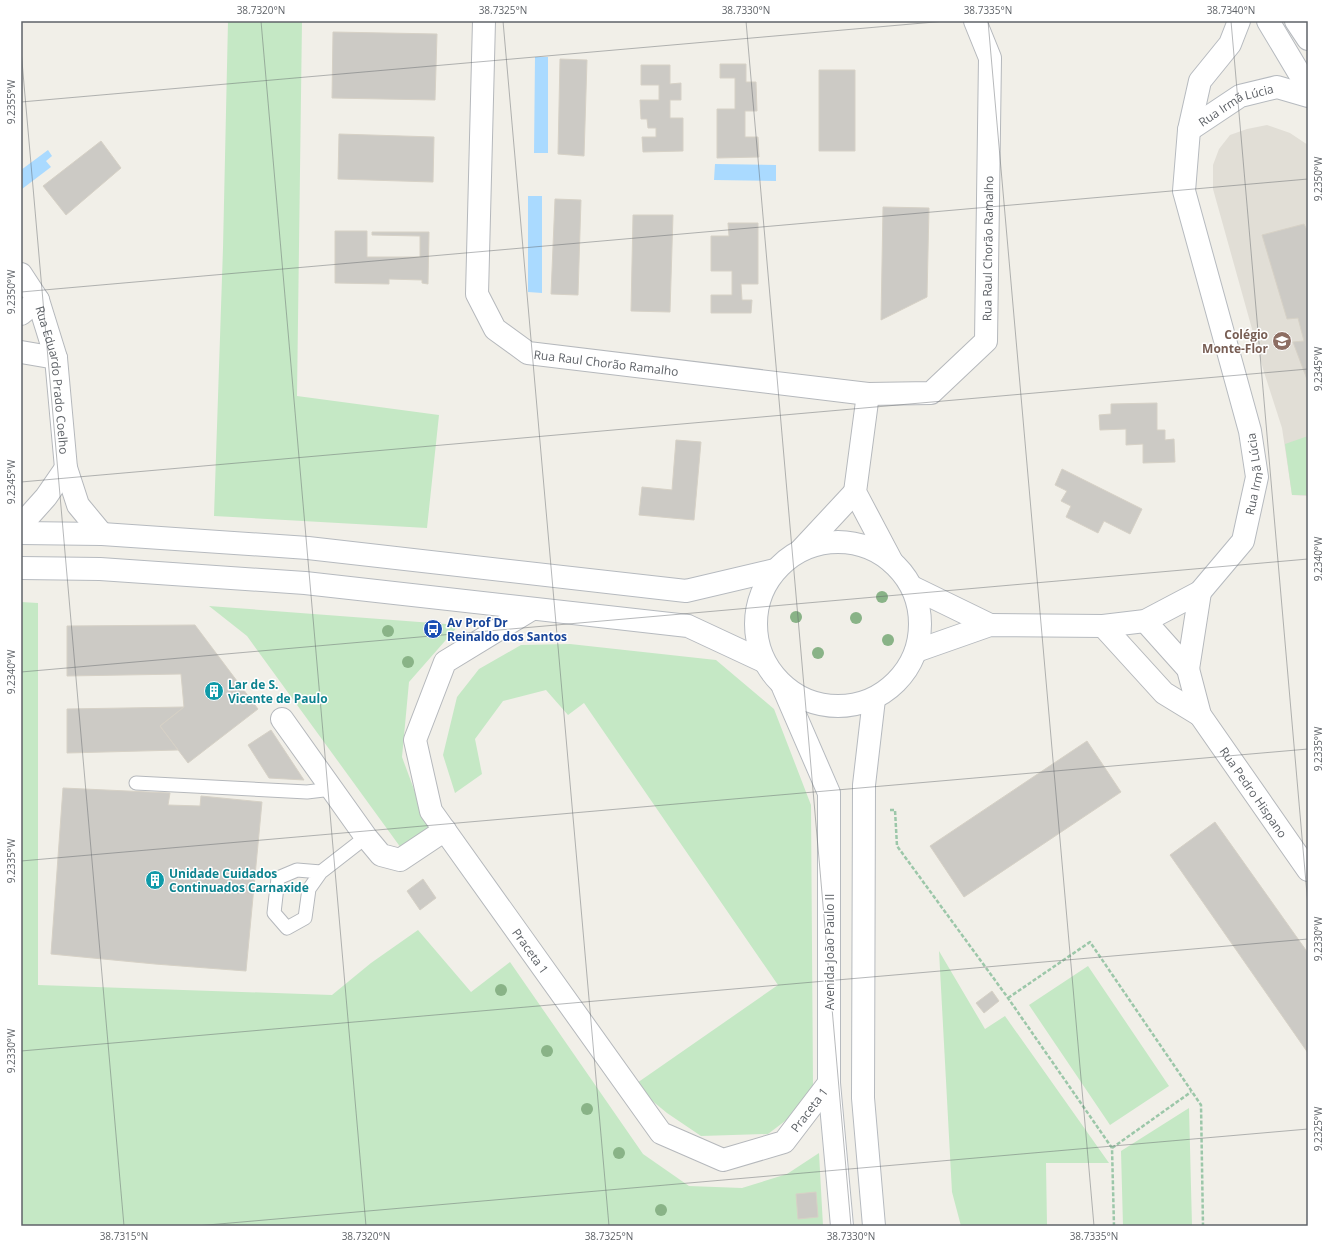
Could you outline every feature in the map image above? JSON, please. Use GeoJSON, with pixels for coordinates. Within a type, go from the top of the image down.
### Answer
{"type":"FeatureCollection","features":[{"type":"Feature","properties":{"kind":"street","name":"Rua Raul Chorão Ramalho"},"geometry":{"type":"LineString","coordinates":[[484,21],[477,294],[495,329],[528,353],[868,394],[931,393],[986,341],[990,58],[975,21]]}},
{"type":"Feature","properties":{"kind":"street","name":"Rua Irmã Lúcia"},"geometry":{"type":"LineString","coordinates":[[916,651],[990,625],[1103,626],[1145,621],[1200,592],[1243,541],[1257,477],[1250,431],[1184,191],[1189,130],[1200,81],[1230,44],[1238,21]]}},
{"type":"Feature","properties":{"kind":"street"},"geometry":{"type":"LineString","coordinates":[[1268,21],[1308,88]]}},
{"type":"Feature","properties":{"kind":"street"},"geometry":{"type":"LineString","coordinates":[[1296,21],[1308,40]]}},
{"type":"Feature","properties":{"kind":"street","name":"Rua Irmã Lúcia"},"geometry":{"type":"LineString","coordinates":[[1189,130],[1240,96],[1277,87],[1308,96]]}},
{"type":"Feature","properties":{"kind":"street","name":"Rua Eduardo Prado Coelho"},"geometry":{"type":"LineString","coordinates":[[21,274],[38,300],[56,358],[66,468],[78,505],[102,534]]}},
{"type":"Feature","properties":{"kind":"street"},"geometry":{"type":"LineString","coordinates":[[21,314],[38,300]]}},
{"type":"Feature","properties":{"kind":"street"},"geometry":{"type":"LineString","coordinates":[[21,352],[56,358]]}},
{"type":"Feature","properties":{"kind":"street"},"geometry":{"type":"LineString","coordinates":[[801,550],[855,492],[868,394]]}},
{"type":"Feature","properties":{"kind":"street","name":"Rua Eduardo Prado Coelho"},"geometry":{"type":"LineString","coordinates":[[21,524],[46,497],[66,468]]}},
{"type":"Feature","properties":{"kind":"street"},"geometry":{"type":"LineString","coordinates":[[855,492],[892,562]]}},
{"type":"Feature","properties":{"kind":"street"},"geometry":{"type":"LineString","coordinates":[[21,533],[102,534],[308,548],[686,591],[775,570]]}},
{"type":"Feature","properties":{"kind":"street","name":"Avenida João Paulo II"},"geometry":{"type":"LineString","coordinates":[[824,542],[848,542],[871,549],[892,562],[912,587],[919,608],[920,629],[916,651],[906,670],[892,686],[874,699],[851,706],[827,707],[803,700],[783,687],[772,675],[763,661],[756,638],[755,613],[762,590],[775,570],[787,559],[801,550],[824,542]]}},
{"type":"Feature","properties":{"kind":"street"},"geometry":{"type":"LineString","coordinates":[[21,568],[100,569],[305,583],[688,626],[763,661]]}},
{"type":"Feature","properties":{"kind":"street","name":"Rua Irmã Lúcia"},"geometry":{"type":"LineString","coordinates":[[912,587],[990,625]]}},
{"type":"Feature","properties":{"kind":"street"},"geometry":{"type":"LineString","coordinates":[[1200,592],[1188,669],[1200,715]]}},
{"type":"Feature","properties":{"kind":"street","name":"Praceta 1"},"geometry":{"type":"LineString","coordinates":[[532,609],[446,662],[415,740],[431,811],[661,1133],[723,1160],[784,1142],[830,1083]]}},
{"type":"Feature","properties":{"kind":"street"},"geometry":{"type":"LineString","coordinates":[[1145,621],[1188,669]]}},
{"type":"Feature","properties":{"kind":"street"},"geometry":{"type":"LineString","coordinates":[[1103,626],[1164,693],[1200,715]]}},
{"type":"Feature","properties":{"kind":"street","name":"Avenida João Paulo II"},"geometry":{"type":"LineString","coordinates":[[783,687],[829,794],[830,1083],[842,1226]]}},
{"type":"Feature","properties":{"kind":"street"},"geometry":{"type":"LineString","coordinates":[[874,699],[864,785],[863,811],[863,1098],[874,1226]]}},
{"type":"Feature","properties":{"kind":"street","name":"Rua Pedro Hispano"},"geometry":{"type":"LineString","coordinates":[[1200,715],[1308,870]]}},
{"type":"Feature","properties":{"kind":"street"},"geometry":{"type":"LineString","coordinates":[[282,719],[366,837],[381,855],[400,860],[445,830]]}},
{"type":"Feature","properties":{"kind":"lane"},"geometry":{"type":"LineString","coordinates":[[136,784],[307,792],[332,789]]}},
{"type":"Feature","properties":{"kind":"lane"},"geometry":{"type":"LineString","coordinates":[[321,872],[297,870],[278,878],[274,913],[287,928],[305,918],[309,889],[321,872],[366,837]]}},
{"type":"Feature","properties":{"kind":"path"},"geometry":{"type":"LineString","coordinates":[[863,811],[895,810],[896,846],[1008,998],[1112,1148],[1114,1226]]}},
{"type":"Feature","properties":{"kind":"path"},"geometry":{"type":"LineString","coordinates":[[1008,998],[1090,942],[1201,1105],[1203,1226]]}},
{"type":"Feature","properties":{"kind":"path"},"geometry":{"type":"LineString","coordinates":[[1112,1148],[1191,1092]]}},
{"type":"Feature","properties":{"kind":"shaded area","name":"Colégio Monte-Flor"},"geometry":{"type":"Polygon","coordinates":[[[1267,125],[1290,133],[1308,145],[1308,496],[1292,495],[1282,428],[1264,372],[1213,189],[1213,165],[1219,149],[1230,135],[1247,129],[1267,125]]]}},
{"type":"Feature","properties":{"kind":"green space"},"geometry":{"type":"Polygon","coordinates":[[[228,21],[302,21],[297,396],[439,415],[427,528],[214,516],[223,248],[228,21]]]}},
{"type":"Feature","properties":{"kind":"green space"},"geometry":{"type":"Polygon","coordinates":[[[1308,436],[1308,495],[1292,495],[1285,444],[1308,436]]]}},
{"type":"Feature","properties":{"kind":"green space"},"geometry":{"type":"Polygon","coordinates":[[[21,602],[38,603],[38,985],[332,995],[371,963],[418,930],[471,992],[510,962],[643,1154],[689,1186],[742,1188],[787,1174],[819,1153],[823,1226],[21,1226],[21,602]]]}},
{"type":"Feature","properties":{"kind":"green space"},"geometry":{"type":"Polygon","coordinates":[[[209,606],[459,625],[409,682],[402,757],[429,830],[401,848],[247,636],[209,606]]]}},
{"type":"Feature","properties":{"kind":"green space"},"geometry":{"type":"Polygon","coordinates":[[[570,644],[716,660],[774,709],[811,805],[813,1087],[789,1118],[768,1134],[701,1136],[667,1113],[650,1099],[637,1083],[778,985],[584,703],[568,715],[546,690],[503,701],[475,739],[482,774],[455,793],[443,755],[457,697],[479,669],[521,645],[570,644]]]}},
{"type":"Feature","properties":{"kind":"green space"},"geometry":{"type":"Polygon","coordinates":[[[939,951],[985,1029],[1005,1016],[1109,1163],[1046,1163],[1047,1226],[961,1226],[952,1192],[939,951]]]}},
{"type":"Feature","properties":{"kind":"green space"},"geometry":{"type":"Polygon","coordinates":[[[1088,966],[1169,1086],[1110,1125],[1029,1005],[1088,966]]]}},
{"type":"Feature","properties":{"kind":"green space"},"geometry":{"type":"Polygon","coordinates":[[[1189,1108],[1192,1226],[1123,1226],[1121,1151],[1189,1108]]]}},
{"type":"Feature","properties":{"kind":"water"},"geometry":{"type":"Polygon","coordinates":[[[535,57],[548,57],[548,153],[534,153],[535,57]]]}},
{"type":"Feature","properties":{"kind":"water"},"geometry":{"type":"Polygon","coordinates":[[[48,150],[52,156],[46,161],[51,167],[22,189],[21,170],[48,150]]]}},
{"type":"Feature","properties":{"kind":"water"},"geometry":{"type":"Polygon","coordinates":[[[715,164],[776,165],[776,181],[714,180],[715,164]]]}},
{"type":"Feature","properties":{"kind":"water"},"geometry":{"type":"Polygon","coordinates":[[[528,196],[542,196],[542,293],[528,292],[528,196]]]}},
{"type":"Feature","properties":{"kind":"building"},"geometry":{"type":"Polygon","coordinates":[[[333,32],[437,34],[435,100],[332,98],[333,32]]]}},
{"type":"Feature","properties":{"kind":"building"},"geometry":{"type":"Polygon","coordinates":[[[560,59],[587,60],[584,156],[558,154],[560,59]]]}},
{"type":"Feature","properties":{"kind":"building"},"geometry":{"type":"Polygon","coordinates":[[[720,64],[746,64],[746,82],[756,82],[757,111],[745,111],[745,137],[758,137],[759,157],[717,158],[717,109],[735,109],[735,78],[720,78],[720,64]]]}},
{"type":"Feature","properties":{"kind":"building"},"geometry":{"type":"Polygon","coordinates":[[[641,65],[670,65],[670,84],[681,83],[681,100],[670,100],[670,118],[683,118],[683,151],[643,152],[642,137],[656,137],[656,128],[648,128],[647,119],[641,119],[640,100],[659,100],[659,85],[641,85],[641,65]]]}},
{"type":"Feature","properties":{"kind":"building"},"geometry":{"type":"Polygon","coordinates":[[[819,70],[855,70],[855,151],[819,151],[819,70]]]}},
{"type":"Feature","properties":{"kind":"building"},"geometry":{"type":"Polygon","coordinates":[[[339,134],[434,137],[433,182],[338,179],[339,134]]]}},
{"type":"Feature","properties":{"kind":"building"},"geometry":{"type":"Polygon","coordinates":[[[101,141],[121,168],[66,215],[43,186],[101,141]]]}},
{"type":"Feature","properties":{"kind":"building"},"geometry":{"type":"Polygon","coordinates":[[[555,199],[581,200],[578,295],[551,294],[555,199]]]}},
{"type":"Feature","properties":{"kind":"building"},"geometry":{"type":"Polygon","coordinates":[[[883,207],[929,208],[927,297],[881,320],[883,207]]]}},
{"type":"Feature","properties":{"kind":"building"},"geometry":{"type":"Polygon","coordinates":[[[633,215],[673,215],[670,312],[631,311],[633,215]]]}},
{"type":"Feature","properties":{"kind":"building"},"geometry":{"type":"Polygon","coordinates":[[[728,223],[758,223],[758,284],[741,284],[742,300],[752,300],[751,313],[711,313],[711,295],[732,295],[732,271],[711,271],[711,236],[729,236],[728,223]]]}},
{"type":"Feature","properties":{"kind":"building"},"geometry":{"type":"Polygon","coordinates":[[[1304,224],[1308,232],[1308,382],[1293,342],[1304,341],[1298,318],[1287,319],[1262,235],[1304,224]]]}},
{"type":"Feature","properties":{"kind":"building"},"geometry":{"type":"Polygon","coordinates":[[[335,231],[367,231],[367,257],[420,257],[420,236],[372,235],[372,232],[429,232],[428,284],[422,283],[422,280],[389,279],[389,284],[335,283],[335,231]]]}},
{"type":"Feature","properties":{"kind":"building"},"geometry":{"type":"Polygon","coordinates":[[[1157,403],[1157,430],[1165,430],[1165,440],[1174,439],[1175,462],[1143,463],[1143,444],[1126,445],[1126,429],[1100,430],[1099,415],[1111,414],[1111,404],[1157,403]]]}},
{"type":"Feature","properties":{"kind":"building"},"geometry":{"type":"Polygon","coordinates":[[[676,440],[701,442],[694,520],[639,515],[642,487],[672,490],[676,440]]]}},
{"type":"Feature","properties":{"kind":"building"},"geometry":{"type":"Polygon","coordinates":[[[1062,469],[1142,509],[1130,534],[1104,521],[1098,533],[1066,517],[1071,506],[1061,501],[1067,491],[1055,485],[1062,469]]]}},
{"type":"Feature","properties":{"kind":"building","name":"Lar de S. Vicente de Paulo"},"geometry":{"type":"Polygon","coordinates":[[[195,625],[258,709],[188,763],[160,726],[184,707],[181,674],[67,676],[67,626],[195,625]]]}},
{"type":"Feature","properties":{"kind":"building"},"geometry":{"type":"Polygon","coordinates":[[[184,707],[160,726],[178,750],[67,753],[67,709],[184,707]]]}},
{"type":"Feature","properties":{"kind":"building"},"geometry":{"type":"Polygon","coordinates":[[[271,730],[304,780],[269,778],[248,745],[271,730]]]}},
{"type":"Feature","properties":{"kind":"building"},"geometry":{"type":"Polygon","coordinates":[[[1087,741],[1121,792],[964,897],[930,846],[1087,741]]]}},
{"type":"Feature","properties":{"kind":"building","name":"Unidade Cuidados Continuados Carnaxide"},"geometry":{"type":"Polygon","coordinates":[[[63,788],[170,793],[168,805],[200,806],[201,796],[262,802],[246,971],[51,954],[63,788]]]}},
{"type":"Feature","properties":{"kind":"building"},"geometry":{"type":"Polygon","coordinates":[[[1215,822],[1308,953],[1308,1053],[1170,855],[1215,822]]]}},
{"type":"Feature","properties":{"kind":"building"},"geometry":{"type":"Polygon","coordinates":[[[423,879],[436,898],[420,910],[407,891],[423,879]]]}},
{"type":"Feature","properties":{"kind":"building"},"geometry":{"type":"Polygon","coordinates":[[[992,991],[999,1001],[984,1013],[976,1003],[992,991]]]}},
{"type":"Feature","properties":{"kind":"building"},"geometry":{"type":"Polygon","coordinates":[[[816,1192],[818,1217],[798,1219],[796,1194],[816,1192]]]}},
{"type":"Feature","properties":{"kind":"place","name":"Colégio Monte-Flor"},"geometry":{"type":"Point","coordinates":[1282,341]}},
{"type":"Feature","properties":{"kind":"place","name":"Av Prof Dr Reinaldo dos Santos"},"geometry":{"type":"Point","coordinates":[433,629]}},
{"type":"Feature","properties":{"kind":"place","name":"Lar de S. Vicente de Paulo"},"geometry":{"type":"Point","coordinates":[214,691]}},
{"type":"Feature","properties":{"kind":"place","name":"Unidade Cuidados Continuados Carnaxide"},"geometry":{"type":"Point","coordinates":[155,880]}}]}
